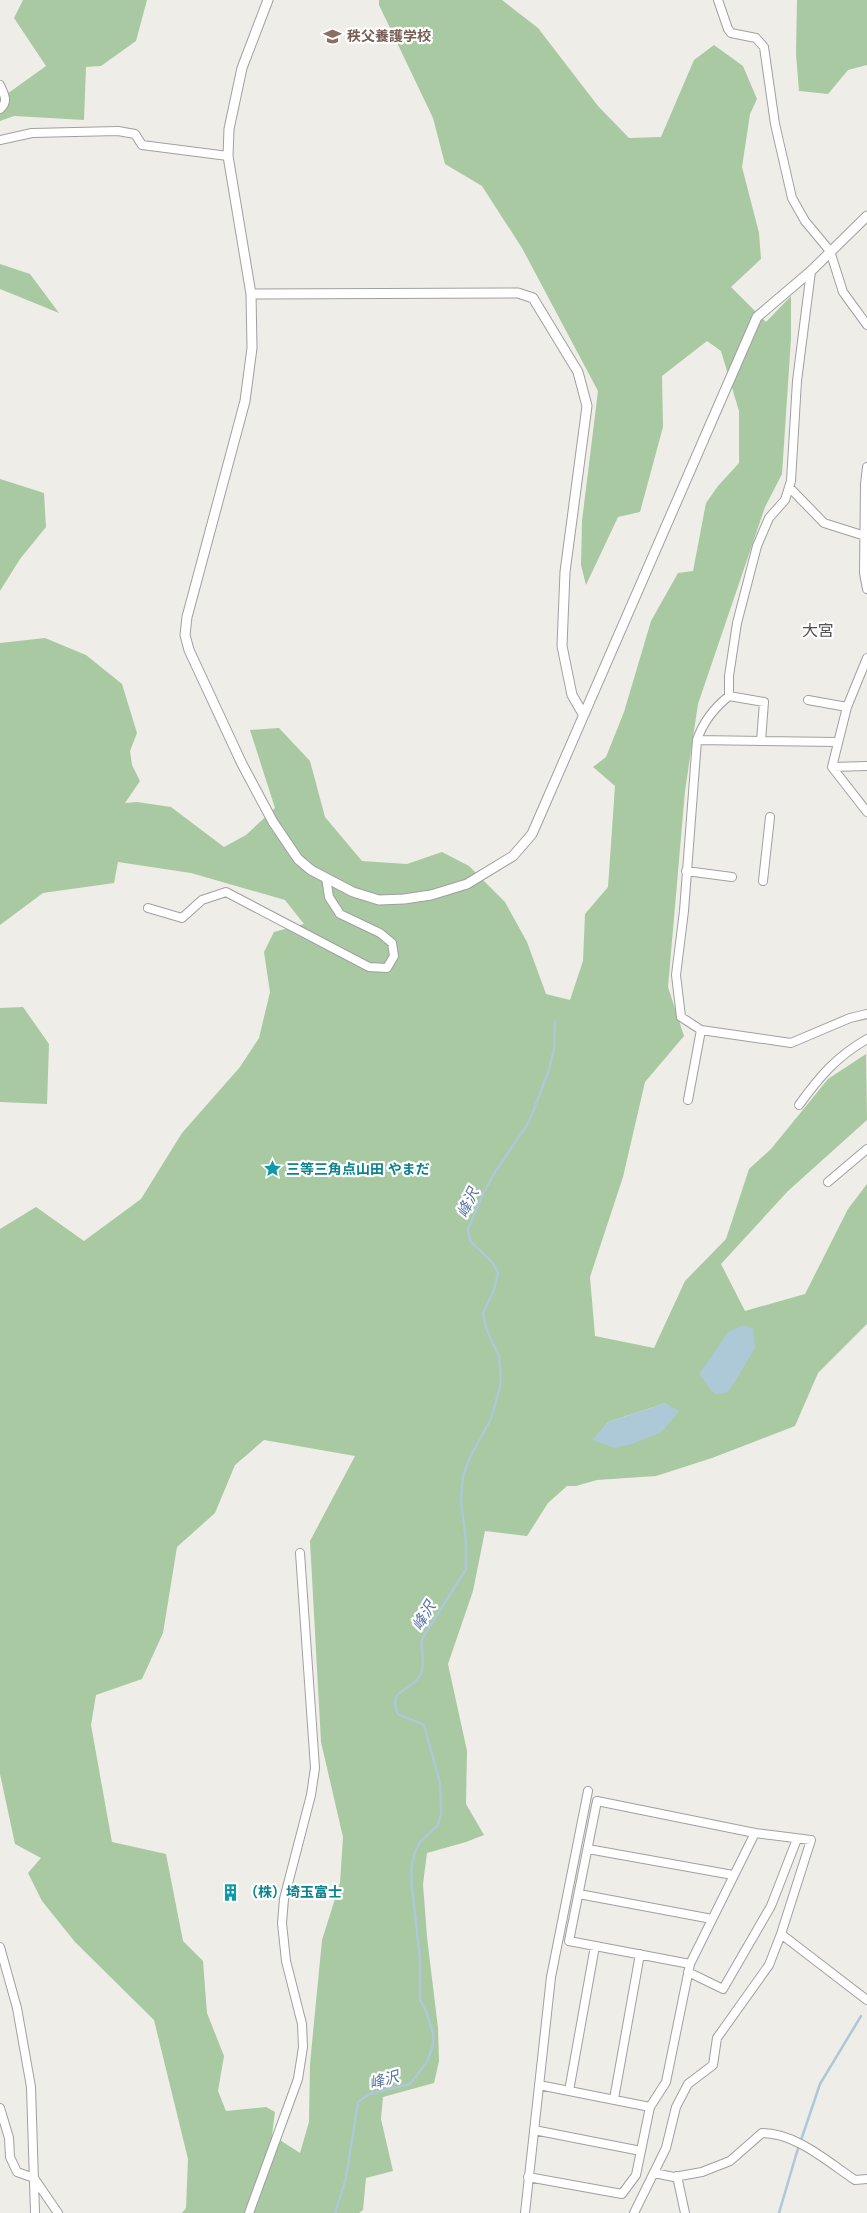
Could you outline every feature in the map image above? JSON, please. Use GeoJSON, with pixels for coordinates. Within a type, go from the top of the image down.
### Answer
{"type":"FeatureCollection","features":[{"type":"Feature","properties":{"kind":"street"},"geometry":{"type":"LineString","coordinates":[[268,0],[242,68],[229,129],[228,156],[251,294],[252,348],[245,401],[187,617],[185,635],[203,682],[242,764],[273,822],[298,859],[326,878],[353,892],[379,900],[404,899],[431,895],[467,884],[512,856],[532,834],[757,317],[811,271],[867,216]]}},
{"type":"Feature","properties":{"kind":"street"},"geometry":{"type":"LineString","coordinates":[[718,0],[731,33],[756,38],[764,47],[775,124],[792,198],[805,221],[830,251],[843,292],[867,325]]}},
{"type":"Feature","properties":{"kind":"street"},"geometry":{"type":"LineString","coordinates":[[0,85],[6,98],[4,106],[0,109]]}},
{"type":"Feature","properties":{"kind":"street"},"geometry":{"type":"LineString","coordinates":[[0,140],[32,133],[118,131],[135,134],[142,145],[228,156]]}},
{"type":"Feature","properties":{"kind":"street"},"geometry":{"type":"LineString","coordinates":[[729,696],[729,676],[737,623],[757,546],[769,518],[785,500],[789,487],[798,381],[811,271]]}},
{"type":"Feature","properties":{"kind":"street"},"geometry":{"type":"LineString","coordinates":[[251,294],[518,293],[533,298],[578,372],[588,406],[565,572],[562,646],[572,694],[583,714]]}},
{"type":"Feature","properties":{"kind":"street"},"geometry":{"type":"LineString","coordinates":[[867,467],[865,484],[864,573],[867,588]]}},
{"type":"Feature","properties":{"kind":"street"},"geometry":{"type":"LineString","coordinates":[[789,487],[824,523],[865,536]]}},
{"type":"Feature","properties":{"kind":"street"},"geometry":{"type":"LineString","coordinates":[[867,658],[847,707],[832,767],[867,812]]}},
{"type":"Feature","properties":{"kind":"street"},"geometry":{"type":"LineString","coordinates":[[760,741],[764,702],[729,696],[718,705],[701,728],[697,740],[676,975],[681,1016],[701,1030],[790,1043],[850,1018],[867,1014]]}},
{"type":"Feature","properties":{"kind":"street"},"geometry":{"type":"LineString","coordinates":[[808,700],[847,707]]}},
{"type":"Feature","properties":{"kind":"street"},"geometry":{"type":"LineString","coordinates":[[697,740],[837,742]]}},
{"type":"Feature","properties":{"kind":"street"},"geometry":{"type":"LineString","coordinates":[[832,767],[867,766]]}},
{"type":"Feature","properties":{"kind":"street"},"geometry":{"type":"LineString","coordinates":[[763,882],[770,817]]}},
{"type":"Feature","properties":{"kind":"street"},"geometry":{"type":"LineString","coordinates":[[686,871],[732,877]]}},
{"type":"Feature","properties":{"kind":"street"},"geometry":{"type":"LineString","coordinates":[[148,908],[182,918],[202,900],[226,892],[369,967],[386,968],[394,956],[392,943],[380,933],[340,914],[329,897],[326,878]]}},
{"type":"Feature","properties":{"kind":"street"},"geometry":{"type":"LineString","coordinates":[[688,1100],[701,1030]]}},
{"type":"Feature","properties":{"kind":"street"},"geometry":{"type":"LineString","coordinates":[[799,1105],[824,1072],[846,1051],[867,1039]]}},
{"type":"Feature","properties":{"kind":"street"},"geometry":{"type":"LineString","coordinates":[[828,1182],[867,1149]]}},
{"type":"Feature","properties":{"kind":"street"},"geometry":{"type":"LineString","coordinates":[[248,2213],[290,2106],[298,2079],[302,2047],[302,2024],[286,1961],[282,1923],[284,1899],[311,1795],[315,1768],[300,1553]]}},
{"type":"Feature","properties":{"kind":"street"},"geometry":{"type":"LineString","coordinates":[[524,2213],[551,1977],[588,1791]]}},
{"type":"Feature","properties":{"kind":"street"},"geometry":{"type":"LineString","coordinates":[[634,2213],[666,2148],[676,2107],[688,2084],[713,2065],[717,2038],[769,1965],[781,1934],[811,1840],[755,1833],[597,1802],[569,1941],[640,1954],[689,1968],[723,1989],[771,1906],[797,1839]]}},
{"type":"Feature","properties":{"kind":"street"},"geometry":{"type":"LineString","coordinates":[[528,2177],[622,2194],[636,2175],[650,2107],[666,2082],[689,1968],[755,1833]]}},
{"type":"Feature","properties":{"kind":"street"},"geometry":{"type":"LineString","coordinates":[[588,1849],[733,1875]]}},
{"type":"Feature","properties":{"kind":"street"},"geometry":{"type":"LineString","coordinates":[[578,1894],[712,1919]]}},
{"type":"Feature","properties":{"kind":"street"},"geometry":{"type":"LineString","coordinates":[[781,1934],[867,2000]]}},
{"type":"Feature","properties":{"kind":"street"},"geometry":{"type":"LineString","coordinates":[[569,2091],[595,1946]]}},
{"type":"Feature","properties":{"kind":"street"},"geometry":{"type":"LineString","coordinates":[[0,1947],[17,2008],[25,2063],[31,2088],[35,2213]]}},
{"type":"Feature","properties":{"kind":"street"},"geometry":{"type":"LineString","coordinates":[[614,2100],[640,1954]]}},
{"type":"Feature","properties":{"kind":"street"},"geometry":{"type":"LineString","coordinates":[[539,2085],[650,2107]]}},
{"type":"Feature","properties":{"kind":"street"},"geometry":{"type":"LineString","coordinates":[[0,2108],[9,2138],[10,2157],[16,2172],[34,2178],[58,2213]]}},
{"type":"Feature","properties":{"kind":"street"},"geometry":{"type":"LineString","coordinates":[[534,2130],[641,2151]]}},
{"type":"Feature","properties":{"kind":"street"},"geometry":{"type":"LineString","coordinates":[[654,2173],[678,2176],[702,2172],[730,2161],[762,2132],[777,2133],[812,2151],[855,2180],[867,2178]]}},
{"type":"Feature","properties":{"kind":"street"},"geometry":{"type":"LineString","coordinates":[[678,2176],[685,2213]]}},
{"type":"Feature","properties":{"kind":"green space"},"geometry":{"type":"Polygon","coordinates":[[[23,0],[147,0],[136,41],[101,66],[86,67],[84,120],[14,116],[0,121],[0,99],[46,66],[14,18],[23,0]]]}},
{"type":"Feature","properties":{"kind":"green space"},"geometry":{"type":"Polygon","coordinates":[[[379,0],[502,0],[538,28],[598,106],[629,138],[661,137],[694,60],[714,45],[743,66],[757,99],[750,114],[742,167],[759,233],[761,259],[731,287],[766,322],[791,296],[791,339],[782,474],[765,507],[698,704],[685,791],[668,987],[684,1036],[645,1082],[623,1177],[590,1277],[595,1336],[654,1348],[685,1281],[726,1239],[749,1169],[771,1149],[828,1079],[866,1054],[867,1120],[788,1191],[721,1264],[745,1311],[805,1294],[848,1209],[867,1184],[867,1324],[818,1373],[795,1426],[712,1458],[656,1476],[597,1480],[576,1486],[567,1486],[548,1503],[527,1536],[485,1531],[473,1591],[448,1664],[467,1751],[466,1804],[484,1835],[427,1853],[423,1884],[427,1937],[438,2028],[439,2061],[434,2083],[383,2097],[381,2119],[393,2171],[366,2178],[363,2210],[359,2213],[182,2213],[186,2208],[188,2159],[154,2020],[75,1942],[42,1901],[28,1873],[41,1858],[15,1844],[0,1774],[0,1229],[36,1207],[84,1241],[141,1199],[182,1133],[240,1067],[259,1038],[270,992],[264,952],[274,932],[304,924],[285,900],[191,873],[118,862],[114,883],[43,893],[0,925],[0,643],[45,638],[86,655],[122,684],[137,733],[130,751],[132,765],[140,781],[125,803],[137,802],[171,807],[224,847],[246,835],[275,808],[250,730],[279,728],[310,761],[325,817],[362,861],[407,864],[442,852],[469,866],[505,902],[527,942],[546,994],[570,1000],[583,961],[585,914],[608,887],[615,786],[593,767],[606,757],[624,712],[651,621],[678,573],[693,571],[706,503],[718,486],[739,463],[739,411],[721,351],[707,341],[662,376],[663,427],[640,512],[618,517],[586,585],[581,565],[582,521],[598,391],[522,248],[482,186],[445,164],[433,118],[379,5],[379,0]],[[666,1403],[608,1422],[593,1440],[666,1403]],[[264,1440],[235,1465],[215,1513],[177,1547],[163,1633],[142,1679],[96,1695],[91,1725],[112,1842],[166,1854],[183,1941],[203,1961],[207,2013],[224,2056],[218,2091],[226,2111],[266,2107],[275,2112],[272,2135],[300,2153],[309,2122],[310,2064],[322,1940],[340,1883],[343,1837],[321,1742],[310,1541],[355,1456],[264,1440]]]}},
{"type":"Feature","properties":{"kind":"green space"},"geometry":{"type":"Polygon","coordinates":[[[797,0],[867,0],[867,65],[848,70],[828,94],[799,91],[796,54],[797,0]]]}},
{"type":"Feature","properties":{"kind":"green space"},"geometry":{"type":"Polygon","coordinates":[[[0,264],[30,274],[59,313],[0,289],[0,264]]]}},
{"type":"Feature","properties":{"kind":"green space"},"geometry":{"type":"Polygon","coordinates":[[[0,479],[44,493],[46,527],[20,559],[0,591],[0,479]]]}},
{"type":"Feature","properties":{"kind":"green space"},"geometry":{"type":"Polygon","coordinates":[[[23,1007],[49,1044],[47,1104],[0,1102],[0,1008],[23,1007]]]}},
{"type":"Feature","properties":{"kind":"water"},"geometry":{"type":"Polygon","coordinates":[[[743,1325],[753,1328],[755,1348],[732,1387],[726,1393],[714,1394],[699,1374],[728,1332],[743,1325]]]}},
{"type":"Feature","properties":{"kind":"water"},"geometry":{"type":"Polygon","coordinates":[[[666,1403],[679,1411],[662,1432],[632,1444],[614,1448],[592,1440],[608,1422],[666,1403]]]}},
{"type":"Feature","properties":{"kind":"waterway","name":"峰沢"},"geometry":{"type":"LineString","coordinates":[[335,2213],[346,2178],[358,2102],[369,2094],[410,2084],[427,2062],[433,2045],[433,2033],[426,2011],[420,2000],[420,1957],[411,1868],[420,1842],[438,1825],[441,1814],[440,1783],[424,1725],[398,1714],[395,1700],[421,1674],[423,1666],[422,1639],[466,1569],[466,1541],[461,1501],[463,1476],[470,1457],[491,1419],[501,1383],[499,1356],[486,1328],[483,1313],[494,1290],[498,1273],[493,1263],[470,1241],[468,1229],[495,1172],[529,1122],[549,1070],[554,1049],[555,1021]]}},
{"type":"Feature","properties":{"kind":"waterway"},"geometry":{"type":"LineString","coordinates":[[779,2213],[820,2084],[861,2016]]}},
{"type":"Feature","properties":{"kind":"place","name":"秩父養護学校"},"geometry":{"type":"Point","coordinates":[333,36]}},
{"type":"Feature","properties":{"kind":"place","name":"三等三角点山田 やまだ"},"geometry":{"type":"Point","coordinates":[272,1169]}},
{"type":"Feature","properties":{"kind":"place","name":"（株）埼玉富士"},"geometry":{"type":"Point","coordinates":[230,1892]}},
{"type":"Feature","properties":{"kind":"district","name":"大宮"},"geometry":{"type":"Point","coordinates":[818,630]}}]}
